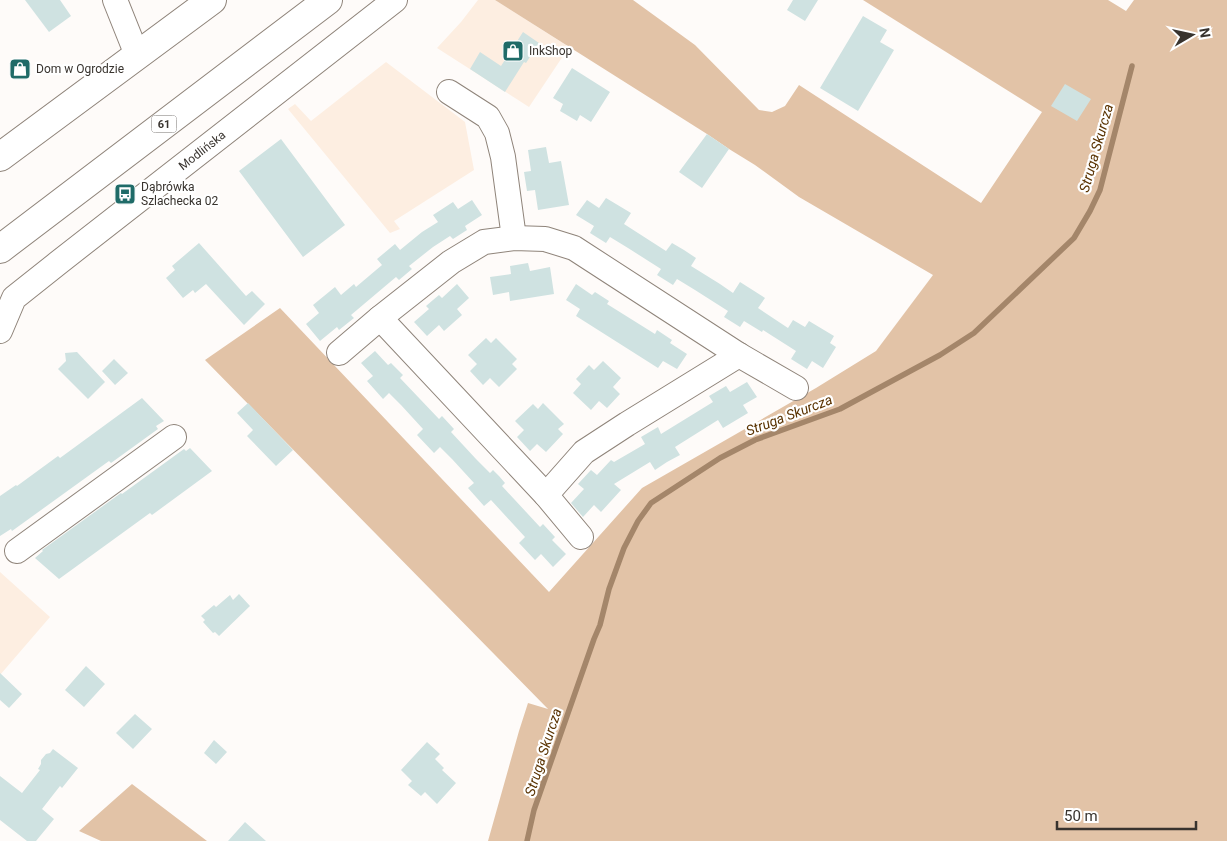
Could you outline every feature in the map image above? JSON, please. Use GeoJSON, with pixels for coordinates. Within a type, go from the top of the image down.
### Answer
{"type":"FeatureCollection","features":[{"type":"Feature","properties":{"kind":"main road"},"geometry":{"type":"LineString","coordinates":[[0,157],[212,0]]}},
{"type":"Feature","properties":{"kind":"main road","name":"61"},"geometry":{"type":"LineString","coordinates":[[0,249],[328,0]]}},
{"type":"Feature","properties":{"kind":"street"},"geometry":{"type":"LineString","coordinates":[[115,0],[138,55]]}},
{"type":"Feature","properties":{"kind":"street","name":"Modlińska"},"geometry":{"type":"LineString","coordinates":[[0,331],[14,298],[396,0]]}},
{"type":"Feature","properties":{"kind":"street"},"geometry":{"type":"LineString","coordinates":[[449,92],[488,117],[497,133],[514,238]]}},
{"type":"Feature","properties":{"kind":"street"},"geometry":{"type":"LineString","coordinates":[[339,354],[380,318],[451,262],[484,242],[514,238],[545,240],[574,248],[739,355],[796,388]]}},
{"type":"Feature","properties":{"kind":"street"},"geometry":{"type":"LineString","coordinates":[[380,318],[546,495],[580,537]]}},
{"type":"Feature","properties":{"kind":"street"},"geometry":{"type":"LineString","coordinates":[[546,495],[584,452],[739,355]]}},
{"type":"Feature","properties":{"kind":"street"},"geometry":{"type":"LineString","coordinates":[[17,551],[174,437]]}},
{"type":"Feature","properties":{"kind":"shaded area"},"geometry":{"type":"Polygon","coordinates":[[[478,0],[495,0],[569,47],[529,107],[437,48],[478,0]]]}},
{"type":"Feature","properties":{"kind":"shaded area"},"geometry":{"type":"Polygon","coordinates":[[[495,0],[633,0],[695,45],[759,110],[772,112],[785,106],[799,85],[981,203],[1042,112],[863,0],[1108,0],[1126,11],[1134,0],[1227,0],[1227,841],[488,841],[528,703],[548,709],[205,360],[280,308],[549,592],[642,488],[816,388],[876,351],[933,275],[799,197],[755,165],[495,0]]]}},
{"type":"Feature","properties":{"kind":"shaded area"},"geometry":{"type":"Polygon","coordinates":[[[386,62],[465,122],[474,170],[394,221],[400,229],[390,233],[288,109],[295,104],[311,121],[386,62]]]}},
{"type":"Feature","properties":{"kind":"shaded area"},"geometry":{"type":"Polygon","coordinates":[[[0,572],[50,617],[0,675],[0,572]]]}},
{"type":"Feature","properties":{"kind":"shaded area"},"geometry":{"type":"Polygon","coordinates":[[[132,784],[207,841],[101,841],[79,831],[132,784]]]}},
{"type":"Feature","properties":{"kind":"building"},"geometry":{"type":"Polygon","coordinates":[[[25,0],[60,0],[71,16],[49,32],[25,0]]]}},
{"type":"Feature","properties":{"kind":"building"},"geometry":{"type":"Polygon","coordinates":[[[793,0],[818,0],[805,21],[787,10],[793,0]]]}},
{"type":"Feature","properties":{"kind":"building"},"geometry":{"type":"Polygon","coordinates":[[[863,16],[887,30],[880,42],[894,50],[858,111],[820,88],[863,16]]]}},
{"type":"Feature","properties":{"kind":"building"},"geometry":{"type":"Polygon","coordinates":[[[523,32],[539,43],[505,92],[470,69],[480,52],[501,66],[523,32]]]}},
{"type":"Feature","properties":{"kind":"building"},"geometry":{"type":"Polygon","coordinates":[[[572,68],[610,92],[591,122],[580,115],[577,121],[560,111],[563,104],[553,98],[572,68]]]}},
{"type":"Feature","properties":{"kind":"building"},"geometry":{"type":"Polygon","coordinates":[[[1065,84],[1091,99],[1077,121],[1051,106],[1065,84]]]}},
{"type":"Feature","properties":{"kind":"building"},"geometry":{"type":"Polygon","coordinates":[[[707,134],[729,149],[702,188],[679,172],[707,134]]]}},
{"type":"Feature","properties":{"kind":"building"},"geometry":{"type":"Polygon","coordinates":[[[281,139],[345,225],[303,257],[239,171],[281,139]]]}},
{"type":"Feature","properties":{"kind":"building"},"geometry":{"type":"Polygon","coordinates":[[[546,147],[549,163],[561,161],[569,205],[538,210],[535,190],[527,191],[524,172],[531,171],[528,150],[546,147]]]}},
{"type":"Feature","properties":{"kind":"building"},"geometry":{"type":"Polygon","coordinates":[[[606,198],[631,213],[624,224],[666,251],[672,243],[696,258],[691,266],[733,293],[740,282],[765,298],[758,308],[788,328],[793,320],[805,327],[809,321],[834,336],[830,343],[836,347],[823,368],[812,361],[807,369],[791,359],[796,351],[763,330],[762,332],[744,321],[740,327],[724,317],[728,311],[677,279],[673,285],[657,275],[661,269],[628,248],[610,237],[606,243],[590,233],[594,226],[576,215],[587,200],[599,208],[606,198]]]}},
{"type":"Feature","properties":{"kind":"building"},"geometry":{"type":"Polygon","coordinates":[[[472,200],[482,215],[465,226],[467,230],[453,239],[450,236],[433,247],[409,266],[412,269],[399,280],[396,277],[351,315],[354,318],[339,330],[337,327],[320,341],[306,324],[319,313],[313,305],[335,287],[341,295],[354,284],[356,287],[382,265],[377,259],[395,244],[400,250],[438,222],[433,215],[453,202],[458,209],[472,200]]]}},
{"type":"Feature","properties":{"kind":"building"},"geometry":{"type":"Polygon","coordinates":[[[199,243],[246,296],[252,291],[265,304],[244,325],[206,284],[195,293],[193,290],[183,298],[166,278],[175,270],[172,266],[199,243]]]}},
{"type":"Feature","properties":{"kind":"building"},"geometry":{"type":"Polygon","coordinates":[[[528,263],[530,271],[550,267],[554,294],[510,301],[509,292],[493,295],[490,277],[511,274],[510,266],[528,263]]]}},
{"type":"Feature","properties":{"kind":"building"},"geometry":{"type":"Polygon","coordinates":[[[457,284],[469,298],[457,309],[462,315],[444,331],[439,325],[427,336],[414,322],[429,309],[426,306],[439,295],[442,298],[457,284]]]}},
{"type":"Feature","properties":{"kind":"building"},"geometry":{"type":"Polygon","coordinates":[[[576,284],[592,295],[595,292],[609,301],[607,304],[655,334],[657,330],[672,340],[670,343],[687,354],[677,369],[663,361],[658,368],[576,316],[580,309],[566,300],[576,284]]]}},
{"type":"Feature","properties":{"kind":"building"},"geometry":{"type":"Polygon","coordinates":[[[486,338],[491,343],[496,338],[517,359],[512,364],[517,369],[499,387],[490,378],[483,385],[470,371],[477,364],[468,355],[486,338]]]}},
{"type":"Feature","properties":{"kind":"building"},"geometry":{"type":"Polygon","coordinates":[[[375,351],[388,365],[391,363],[403,375],[400,378],[439,419],[442,416],[454,429],[451,432],[476,459],[490,473],[493,470],[499,476],[505,483],[502,486],[540,527],[543,524],[555,537],[552,540],[566,554],[553,567],[541,554],[535,560],[519,543],[525,537],[491,500],[484,506],[468,488],[474,483],[452,459],[440,447],[434,453],[417,435],[423,429],[401,405],[389,393],[383,399],[367,381],[373,376],[361,363],[375,351]]]}},
{"type":"Feature","properties":{"kind":"building"},"geometry":{"type":"Polygon","coordinates":[[[77,352],[105,382],[88,399],[58,369],[66,361],[65,353],[77,352]]]}},
{"type":"Feature","properties":{"kind":"building"},"geometry":{"type":"Polygon","coordinates":[[[114,359],[128,373],[115,385],[102,371],[114,359]]]}},
{"type":"Feature","properties":{"kind":"building"},"geometry":{"type":"Polygon","coordinates":[[[603,361],[621,378],[613,387],[620,394],[607,408],[599,401],[591,410],[573,393],[581,384],[576,379],[589,365],[594,370],[603,361]]]}},
{"type":"Feature","properties":{"kind":"building"},"geometry":{"type":"Polygon","coordinates":[[[747,382],[757,397],[743,405],[748,413],[723,428],[718,420],[675,447],[680,455],[655,470],[650,462],[614,484],[621,490],[601,512],[594,505],[583,517],[571,503],[584,489],[578,484],[591,470],[597,475],[611,460],[614,462],[645,444],[641,437],[658,427],[661,434],[713,402],[709,396],[726,386],[730,392],[747,382]]]}},
{"type":"Feature","properties":{"kind":"building"},"geometry":{"type":"Polygon","coordinates":[[[142,398],[164,421],[156,426],[158,429],[111,463],[109,461],[12,531],[11,529],[0,536],[0,496],[58,456],[60,458],[142,398]]]}},
{"type":"Feature","properties":{"kind":"building"},"geometry":{"type":"Polygon","coordinates":[[[248,403],[293,450],[276,466],[247,436],[253,430],[237,413],[248,403]]]}},
{"type":"Feature","properties":{"kind":"building"},"geometry":{"type":"Polygon","coordinates":[[[543,403],[564,424],[558,429],[563,434],[546,452],[537,444],[530,451],[517,437],[524,430],[515,421],[533,404],[538,409],[543,403]]]}},
{"type":"Feature","properties":{"kind":"building"},"geometry":{"type":"Polygon","coordinates":[[[190,448],[212,471],[152,515],[150,513],[59,579],[35,558],[42,550],[121,493],[184,449],[186,451],[190,448]]]}},
{"type":"Feature","properties":{"kind":"building"},"geometry":{"type":"Polygon","coordinates":[[[239,594],[250,606],[219,636],[215,632],[213,633],[203,622],[205,620],[201,616],[214,605],[216,607],[230,595],[233,600],[239,594]]]}},
{"type":"Feature","properties":{"kind":"building"},"geometry":{"type":"Polygon","coordinates":[[[86,666],[105,684],[84,707],[65,690],[86,666]]]}},
{"type":"Feature","properties":{"kind":"building"},"geometry":{"type":"Polygon","coordinates":[[[0,673],[22,694],[9,708],[0,700],[0,673]]]}},
{"type":"Feature","properties":{"kind":"building"},"geometry":{"type":"Polygon","coordinates":[[[135,714],[152,729],[133,749],[116,733],[135,714]]]}},
{"type":"Feature","properties":{"kind":"building"},"geometry":{"type":"Polygon","coordinates":[[[214,740],[227,752],[216,764],[204,753],[214,740]]]}},
{"type":"Feature","properties":{"kind":"building"},"geometry":{"type":"Polygon","coordinates":[[[427,742],[440,754],[435,759],[444,768],[442,770],[456,783],[437,804],[425,792],[421,796],[408,785],[412,781],[401,770],[427,742]]]}},
{"type":"Feature","properties":{"kind":"building"},"geometry":{"type":"Polygon","coordinates":[[[53,749],[78,768],[62,788],[60,786],[42,809],[54,819],[36,841],[27,841],[0,820],[0,776],[22,793],[40,770],[38,769],[41,760],[53,749]]]}},
{"type":"Feature","properties":{"kind":"building"},"geometry":{"type":"Polygon","coordinates":[[[245,822],[266,841],[228,841],[245,822]]]}},
{"type":"Feature","properties":{"kind":"waterway","name":"Struga Skurcza"},"geometry":{"type":"LineString","coordinates":[[527,841],[534,810],[600,625],[609,589],[624,548],[638,521],[651,503],[720,458],[755,440],[840,409],[940,355],[974,333],[1074,238],[1090,211],[1100,190],[1132,66]]}},
{"type":"Feature","properties":{"kind":"place","name":"InkShop"},"geometry":{"type":"Point","coordinates":[513,51]}},
{"type":"Feature","properties":{"kind":"place","name":"Dom w Ogrodzie"},"geometry":{"type":"Point","coordinates":[20,69]}},
{"type":"Feature","properties":{"kind":"place","name":"Dąbrówka Szlachecka 02"},"geometry":{"type":"Point","coordinates":[125,194]}}]}
